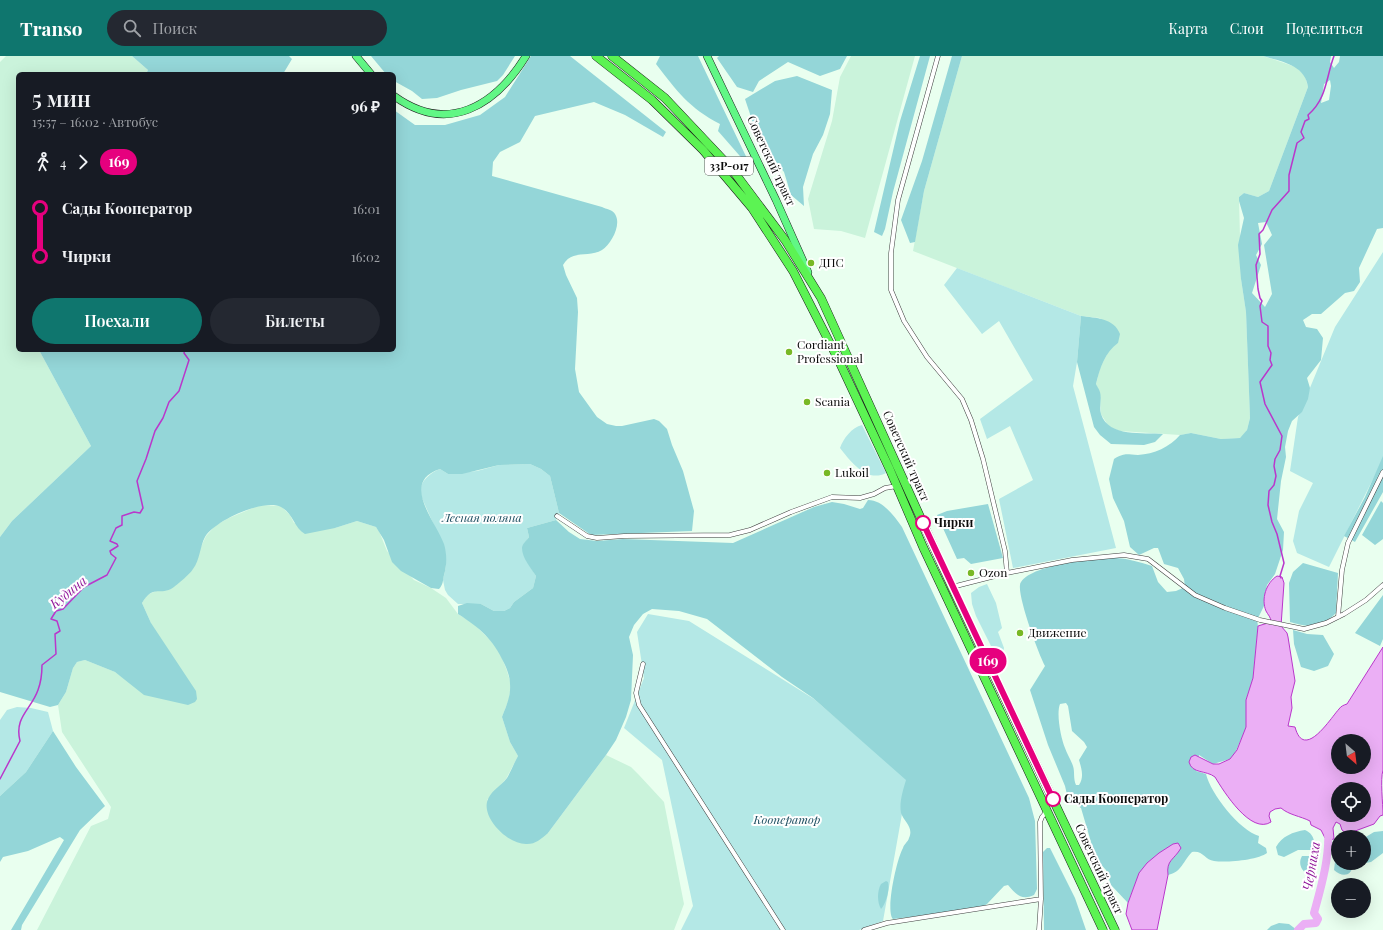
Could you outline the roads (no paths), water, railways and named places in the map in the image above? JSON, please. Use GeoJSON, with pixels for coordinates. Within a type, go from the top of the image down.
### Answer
{"type":"FeatureCollection","features":[{"type":"Feature","properties":{"kind":"highway","name":"Советский тракт"},"geometry":{"type":"LineString","coordinates":[[596,56],[631,82],[669,115],[721,170],[766,228],[793,271],[810,302],[897,486],[923,547],[1103,930]]}},
{"type":"Feature","properties":{"kind":"highway","name":"33Р-017"},"geometry":{"type":"LineString","coordinates":[[612,56],[665,98],[731,168],[785,240],[820,298]]}},
{"type":"Feature","properties":{"kind":"highway","name":"Советский тракт"},"geometry":{"type":"LineString","coordinates":[[820,298],[952,587],[1115,930]]}},
{"type":"Feature","properties":{"kind":"main road"},"geometry":{"type":"LineString","coordinates":[[356,56],[369,72]]}},
{"type":"Feature","properties":{"kind":"main road"},"geometry":{"type":"LineString","coordinates":[[396,97],[410,106],[427,112],[446,114],[464,111],[481,104],[494,95],[510,79],[526,56]]}},
{"type":"Feature","properties":{"kind":"main road","name":"Советский тракт"},"geometry":{"type":"LineString","coordinates":[[707,56],[776,200],[820,298]]}},
{"type":"Feature","properties":{"kind":"street"},"geometry":{"type":"LineString","coordinates":[[938,56],[898,200],[891,253],[891,290],[904,321],[927,357],[962,398],[971,420],[1005,551],[1007,573]]}},
{"type":"Feature","properties":{"kind":"street"},"geometry":{"type":"LineString","coordinates":[[1338,617],[1342,570],[1348,543],[1383,472]]}},
{"type":"Feature","properties":{"kind":"street"},"geometry":{"type":"LineString","coordinates":[[557,516],[587,536],[597,538],[624,536],[730,536],[750,530],[791,512],[832,497],[860,498],[874,494],[885,488],[897,486]]}},
{"type":"Feature","properties":{"kind":"street"},"geometry":{"type":"LineString","coordinates":[[952,587],[1007,573],[1072,560],[1124,555],[1148,560],[1195,595],[1225,608],[1271,622],[1304,629],[1316,627],[1338,617],[1366,600],[1383,585]]}},
{"type":"Feature","properties":{"kind":"street"},"geometry":{"type":"LineString","coordinates":[[643,664],[636,693],[639,706],[783,930]]}},
{"type":"Feature","properties":{"kind":"street"},"geometry":{"type":"LineString","coordinates":[[1039,930],[1041,899],[1040,822],[1047,810]]}},
{"type":"Feature","properties":{"kind":"street"},"geometry":{"type":"LineString","coordinates":[[864,930],[886,923],[1041,899]]}},
{"type":"Feature","properties":{"kind":"waterway"},"geometry":{"type":"LineString","coordinates":[[1281,578],[1280,576],[1284,563],[1268,505],[1269,491],[1274,485],[1276,476],[1274,466],[1275,459],[1280,450],[1282,436],[1265,404],[1260,382],[1272,365],[1270,360],[1271,353],[1268,346],[1268,326],[1262,322],[1260,306],[1262,301],[1258,289],[1256,265],[1260,254],[1259,234],[1263,230],[1272,210],[1289,191],[1289,175],[1297,143],[1304,138],[1301,132],[1305,121],[1309,119],[1308,115],[1319,102],[1334,56]]}},
{"type":"Feature","properties":{"kind":"waterway","name":"Кудина"},"geometry":{"type":"LineString","coordinates":[[0,779],[20,741],[19,726],[38,690],[42,665],[56,654],[55,634],[60,631],[57,621],[51,619],[56,611],[63,609],[84,587],[107,575],[116,558],[110,551],[118,546],[110,541],[116,528],[122,525],[122,516],[134,512],[140,513],[143,508],[137,481],[155,431],[163,418],[169,402],[179,391],[189,360],[184,352]]}},
{"type":"Feature","properties":{"kind":"waterway","name":"Черниха"},"geometry":{"type":"LineString","coordinates":[[1298,930],[1304,924],[1316,923],[1318,919],[1314,913],[1328,851],[1328,830]]}},
{"type":"Feature","properties":{"kind":"place","name":"ДПС"},"geometry":{"type":"Point","coordinates":[811,263]}},
{"type":"Feature","properties":{"kind":"place","name":"Cordiant Professional"},"geometry":{"type":"Point","coordinates":[789,352]}},
{"type":"Feature","properties":{"kind":"place","name":"Scania"},"geometry":{"type":"Point","coordinates":[807,402]}},
{"type":"Feature","properties":{"kind":"place","name":"Lukoil"},"geometry":{"type":"Point","coordinates":[827,473]}},
{"type":"Feature","properties":{"kind":"place","name":"Чирки"},"geometry":{"type":"Point","coordinates":[923,523]}},
{"type":"Feature","properties":{"kind":"place","name":"Ozon"},"geometry":{"type":"Point","coordinates":[971,573]}},
{"type":"Feature","properties":{"kind":"place","name":"Движение"},"geometry":{"type":"Point","coordinates":[1020,633]}},
{"type":"Feature","properties":{"kind":"place","name":"Сады Кооператор"},"geometry":{"type":"Point","coordinates":[1053,799]}},
{"type":"Feature","properties":{"kind":"park label","name":"Лесная поляна"},"geometry":{"type":"Point","coordinates":[482,518]}},
{"type":"Feature","properties":{"kind":"park label","name":"Кооператор"},"geometry":{"type":"Point","coordinates":[787,820]}}]}
